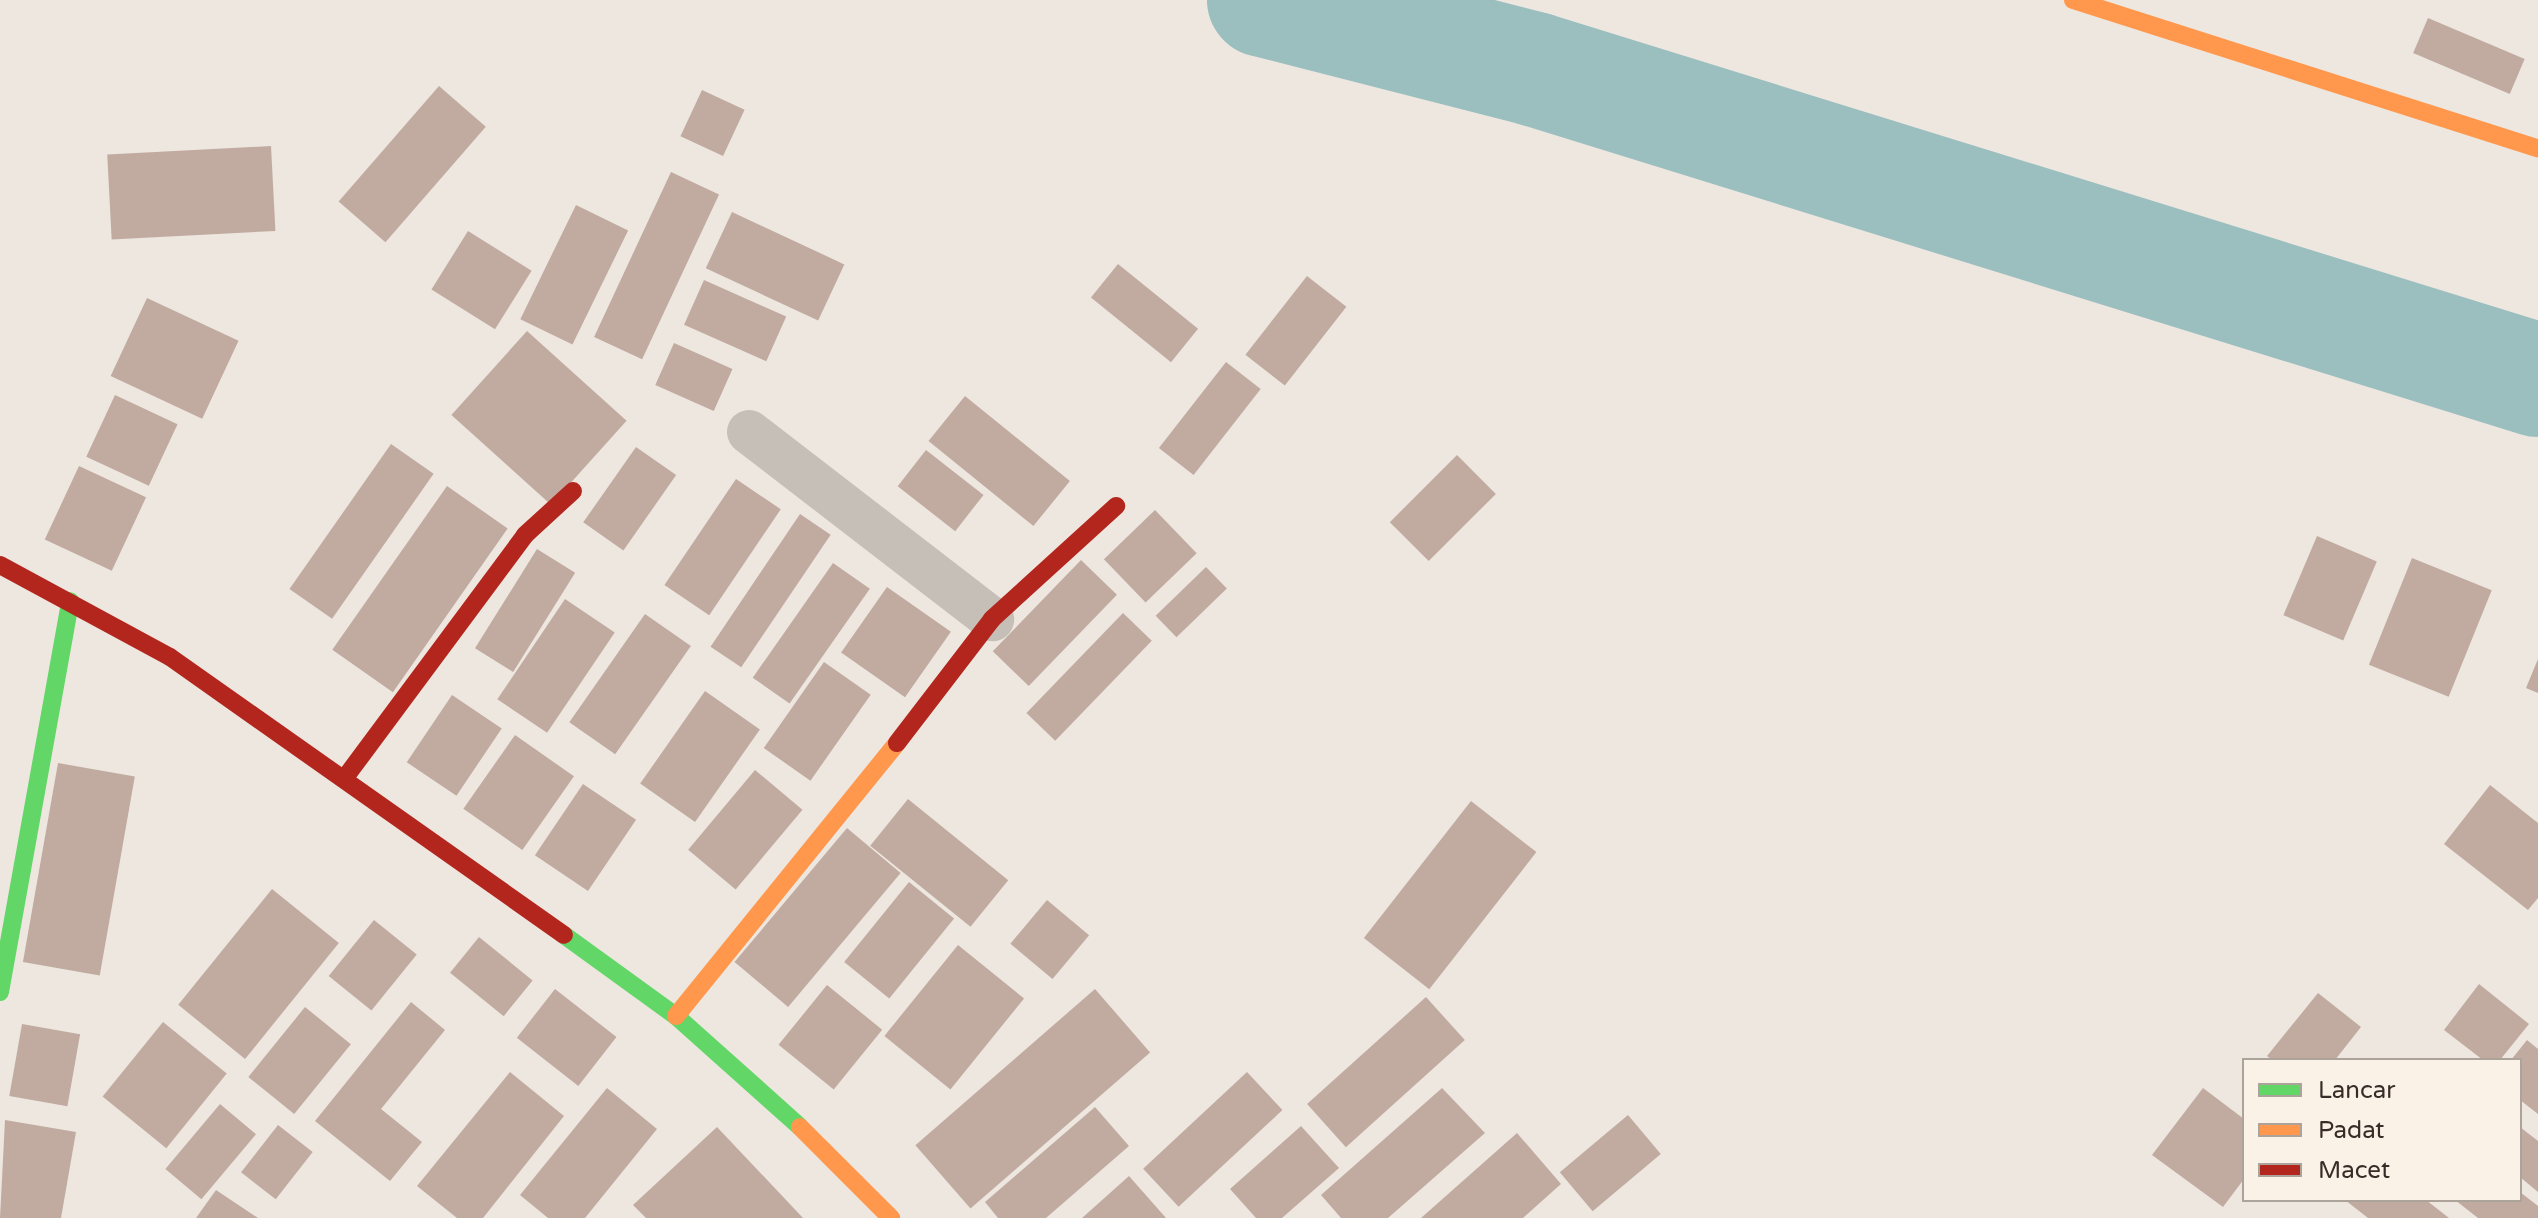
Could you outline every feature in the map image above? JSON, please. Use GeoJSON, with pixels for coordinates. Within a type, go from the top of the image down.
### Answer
{"type":"FeatureCollection","features":[{"type":"Feature","properties":{"kind":"street"},"geometry":{"type":"LineString","coordinates":[[2073,0],[2538,148]]}},
{"type":"Feature","properties":{"kind":"street"},"geometry":{"type":"LineString","coordinates":[[749,432],[992,619]]}},
{"type":"Feature","properties":{"kind":"street"},"geometry":{"type":"LineString","coordinates":[[347,775],[525,535],[573,491]]}},
{"type":"Feature","properties":{"kind":"street"},"geometry":{"type":"LineString","coordinates":[[676,1016],[812,854],[992,619],[1116,506]]}},
{"type":"Feature","properties":{"kind":"street"},"geometry":{"type":"LineString","coordinates":[[0,565],[170,657],[347,775],[676,1016],[852,1174],[891,1218]]}},
{"type":"Feature","properties":{"kind":"street"},"geometry":{"type":"LineString","coordinates":[[0,992],[70,601]]}},
{"type":"Feature","properties":{"kind":"building"},"geometry":{"type":"Polygon","coordinates":[[[2428,18],[2525,59],[2510,94],[2413,53],[2428,18]]]}},
{"type":"Feature","properties":{"kind":"building"},"geometry":{"type":"Polygon","coordinates":[[[439,86],[486,127],[385,242],[339,201],[439,86]]]}},
{"type":"Feature","properties":{"kind":"building"},"geometry":{"type":"Polygon","coordinates":[[[702,90],[745,110],[723,156],[680,136],[702,90]]]}},
{"type":"Feature","properties":{"kind":"building"},"geometry":{"type":"Polygon","coordinates":[[[271,146],[275,231],[112,239],[107,155],[271,146]]]}},
{"type":"Feature","properties":{"kind":"building"},"geometry":{"type":"Polygon","coordinates":[[[671,172],[719,194],[642,359],[594,337],[671,172]]]}},
{"type":"Feature","properties":{"kind":"building"},"geometry":{"type":"Polygon","coordinates":[[[576,205],[628,230],[572,345],[520,319],[576,205]]]}},
{"type":"Feature","properties":{"kind":"building"},"geometry":{"type":"Polygon","coordinates":[[[732,212],[844,264],[818,321],[706,268],[732,212]]]}},
{"type":"Feature","properties":{"kind":"building"},"geometry":{"type":"Polygon","coordinates":[[[468,231],[532,271],[495,329],[431,290],[468,231]]]}},
{"type":"Feature","properties":{"kind":"building"},"geometry":{"type":"Polygon","coordinates":[[[1118,264],[1198,329],[1171,362],[1091,297],[1118,264]]]}},
{"type":"Feature","properties":{"kind":"building"},"geometry":{"type":"Polygon","coordinates":[[[1307,276],[1346,307],[1285,386],[1245,355],[1307,276]]]}},
{"type":"Feature","properties":{"kind":"building"},"geometry":{"type":"Polygon","coordinates":[[[704,280],[786,317],[766,361],[684,325],[704,280]]]}},
{"type":"Feature","properties":{"kind":"building"},"geometry":{"type":"Polygon","coordinates":[[[147,298],[239,341],[202,419],[111,376],[147,298]]]}},
{"type":"Feature","properties":{"kind":"building"},"geometry":{"type":"Polygon","coordinates":[[[527,331],[627,421],[551,505],[451,415],[527,331]]]}},
{"type":"Feature","properties":{"kind":"building"},"geometry":{"type":"Polygon","coordinates":[[[674,343],[732,369],[714,411],[655,385],[674,343]]]}},
{"type":"Feature","properties":{"kind":"building"},"geometry":{"type":"Polygon","coordinates":[[[1226,362],[1261,389],[1194,475],[1159,448],[1226,362]]]}},
{"type":"Feature","properties":{"kind":"building"},"geometry":{"type":"Polygon","coordinates":[[[115,395],[178,424],[149,486],[86,457],[115,395]]]}},
{"type":"Feature","properties":{"kind":"building"},"geometry":{"type":"Polygon","coordinates":[[[965,396],[1070,481],[1033,526],[928,441],[965,396]]]}},
{"type":"Feature","properties":{"kind":"building"},"geometry":{"type":"Polygon","coordinates":[[[391,444],[434,474],[332,619],[289,589],[391,444]]]}},
{"type":"Feature","properties":{"kind":"building"},"geometry":{"type":"Polygon","coordinates":[[[636,447],[676,475],[623,550],[583,522],[636,447]]]}},
{"type":"Feature","properties":{"kind":"building"},"geometry":{"type":"Polygon","coordinates":[[[926,450],[984,495],[955,531],[898,486],[926,450]]]}},
{"type":"Feature","properties":{"kind":"building"},"geometry":{"type":"Polygon","coordinates":[[[1457,455],[1496,494],[1429,561],[1390,522],[1457,455]]]}},
{"type":"Feature","properties":{"kind":"building"},"geometry":{"type":"Polygon","coordinates":[[[79,466],[146,497],[112,571],[45,539],[79,466]]]}},
{"type":"Feature","properties":{"kind":"building"},"geometry":{"type":"Polygon","coordinates":[[[736,479],[781,509],[709,615],[664,585],[736,479]]]}},
{"type":"Feature","properties":{"kind":"building"},"geometry":{"type":"Polygon","coordinates":[[[447,486],[508,528],[393,692],[332,650],[447,486]]]}},
{"type":"Feature","properties":{"kind":"building"},"geometry":{"type":"Polygon","coordinates":[[[1155,510],[1197,553],[1146,602],[1104,559],[1155,510]]]}},
{"type":"Feature","properties":{"kind":"building"},"geometry":{"type":"Polygon","coordinates":[[[800,514],[831,535],[741,667],[711,647],[800,514]]]}},
{"type":"Feature","properties":{"kind":"building"},"geometry":{"type":"Polygon","coordinates":[[[2317,536],[2377,561],[2343,641],[2283,615],[2317,536]]]}},
{"type":"Feature","properties":{"kind":"building"},"geometry":{"type":"Polygon","coordinates":[[[537,549],[575,573],[513,672],[475,648],[537,549]]]}},
{"type":"Feature","properties":{"kind":"building"},"geometry":{"type":"Polygon","coordinates":[[[2412,558],[2492,590],[2449,697],[2369,665],[2412,558]]]}},
{"type":"Feature","properties":{"kind":"building"},"geometry":{"type":"Polygon","coordinates":[[[1081,560],[1117,595],[1029,686],[993,651],[1081,560]]]}},
{"type":"Feature","properties":{"kind":"building"},"geometry":{"type":"Polygon","coordinates":[[[833,563],[870,589],[790,703],[753,678],[833,563]]]}},
{"type":"Feature","properties":{"kind":"building"},"geometry":{"type":"Polygon","coordinates":[[[1206,567],[1227,589],[1176,637],[1156,616],[1206,567]]]}},
{"type":"Feature","properties":{"kind":"building"},"geometry":{"type":"Polygon","coordinates":[[[887,587],[951,632],[905,697],[841,653],[887,587]]]}},
{"type":"Feature","properties":{"kind":"building"},"geometry":{"type":"Polygon","coordinates":[[[565,599],[615,633],[547,733],[497,699],[565,599]]]}},
{"type":"Feature","properties":{"kind":"building"},"geometry":{"type":"Polygon","coordinates":[[[1123,613],[1152,641],[1055,741],[1026,713],[1123,613]]]}},
{"type":"Feature","properties":{"kind":"building"},"geometry":{"type":"Polygon","coordinates":[[[645,614],[691,646],[615,754],[569,722],[645,614]]]}},
{"type":"Feature","properties":{"kind":"building"},"geometry":{"type":"Polygon","coordinates":[[[2538,659],[2538,693],[2526,688],[2538,659]]]}},
{"type":"Feature","properties":{"kind":"building"},"geometry":{"type":"Polygon","coordinates":[[[824,662],[871,695],[810,781],[764,748],[824,662]]]}},
{"type":"Feature","properties":{"kind":"building"},"geometry":{"type":"Polygon","coordinates":[[[705,691],[760,729],[695,822],[640,784],[705,691]]]}},
{"type":"Feature","properties":{"kind":"building"},"geometry":{"type":"Polygon","coordinates":[[[452,695],[502,729],[456,796],[407,762],[452,695]]]}},
{"type":"Feature","properties":{"kind":"building"},"geometry":{"type":"Polygon","coordinates":[[[515,735],[574,776],[522,850],[463,809],[515,735]]]}},
{"type":"Feature","properties":{"kind":"building"},"geometry":{"type":"Polygon","coordinates":[[[58,763],[135,777],[100,975],[23,962],[58,763]]]}},
{"type":"Feature","properties":{"kind":"building"},"geometry":{"type":"Polygon","coordinates":[[[755,770],[802,810],[736,890],[688,850],[755,770]]]}},
{"type":"Feature","properties":{"kind":"building"},"geometry":{"type":"Polygon","coordinates":[[[583,784],[636,820],[588,891],[535,855],[583,784]]]}},
{"type":"Feature","properties":{"kind":"building"},"geometry":{"type":"Polygon","coordinates":[[[2490,785],[2538,823],[2538,898],[2528,910],[2444,844],[2490,785]]]}},
{"type":"Feature","properties":{"kind":"building"},"geometry":{"type":"Polygon","coordinates":[[[908,799],[1008,880],[970,927],[870,846],[908,799]]]}},
{"type":"Feature","properties":{"kind":"building"},"geometry":{"type":"Polygon","coordinates":[[[1471,801],[1536,852],[1429,989],[1364,938],[1471,801]]]}},
{"type":"Feature","properties":{"kind":"building"},"geometry":{"type":"Polygon","coordinates":[[[847,828],[901,873],[788,1007],[735,962],[847,828]]]}},
{"type":"Feature","properties":{"kind":"building"},"geometry":{"type":"Polygon","coordinates":[[[909,882],[954,919],[889,999],[844,962],[909,882]]]}},
{"type":"Feature","properties":{"kind":"building"},"geometry":{"type":"Polygon","coordinates":[[[272,889],[339,943],[245,1059],[178,1005],[272,889]]]}},
{"type":"Feature","properties":{"kind":"building"},"geometry":{"type":"Polygon","coordinates":[[[1047,900],[1089,935],[1052,979],[1010,944],[1047,900]]]}},
{"type":"Feature","properties":{"kind":"building"},"geometry":{"type":"Polygon","coordinates":[[[374,920],[417,955],[371,1011],[329,976],[374,920]]]}},
{"type":"Feature","properties":{"kind":"building"},"geometry":{"type":"Polygon","coordinates":[[[479,937],[533,980],[504,1016],[450,973],[479,937]]]}},
{"type":"Feature","properties":{"kind":"building"},"geometry":{"type":"Polygon","coordinates":[[[958,945],[1024,998],[950,1089],[884,1036],[958,945]]]}},
{"type":"Feature","properties":{"kind":"building"},"geometry":{"type":"Polygon","coordinates":[[[2479,984],[2529,1024],[2502,1058],[2480,1058],[2444,1030],[2479,984]]]}},
{"type":"Feature","properties":{"kind":"building"},"geometry":{"type":"Polygon","coordinates":[[[827,985],[882,1030],[834,1090],[779,1045],[827,985]]]}},
{"type":"Feature","properties":{"kind":"building"},"geometry":{"type":"Polygon","coordinates":[[[555,989],[616,1037],[578,1086],[517,1038],[555,989]]]}},
{"type":"Feature","properties":{"kind":"building"},"geometry":{"type":"Polygon","coordinates":[[[1095,989],[1150,1052],[970,1209],[915,1145],[1095,989]]]}},
{"type":"Feature","properties":{"kind":"building"},"geometry":{"type":"Polygon","coordinates":[[[2318,993],[2361,1027],[2337,1058],[2267,1056],[2318,993]]]}},
{"type":"Feature","properties":{"kind":"building"},"geometry":{"type":"Polygon","coordinates":[[[1426,997],[1465,1040],[1346,1147],[1307,1104],[1426,997]]]}},
{"type":"Feature","properties":{"kind":"building"},"geometry":{"type":"Polygon","coordinates":[[[411,1002],[445,1030],[381,1109],[422,1142],[390,1181],[315,1121],[411,1002]]]}},
{"type":"Feature","properties":{"kind":"building"},"geometry":{"type":"Polygon","coordinates":[[[305,1007],[351,1044],[294,1114],[248,1077],[305,1007]]]}},
{"type":"Feature","properties":{"kind":"building"},"geometry":{"type":"Polygon","coordinates":[[[163,1022],[227,1074],[166,1148],[103,1097],[163,1022]]]}},
{"type":"Feature","properties":{"kind":"building"},"geometry":{"type":"Polygon","coordinates":[[[22,1024],[80,1034],[67,1106],[9,1096],[22,1024]]]}},
{"type":"Feature","properties":{"kind":"building"},"geometry":{"type":"Polygon","coordinates":[[[2527,1040],[2538,1049],[2538,1114],[2522,1102],[2522,1058],[2513,1058],[2527,1040]]]}},
{"type":"Feature","properties":{"kind":"building"},"geometry":{"type":"Polygon","coordinates":[[[510,1072],[564,1116],[483,1218],[457,1218],[417,1186],[510,1072]]]}},
{"type":"Feature","properties":{"kind":"building"},"geometry":{"type":"Polygon","coordinates":[[[1247,1072],[1282,1110],[1179,1207],[1143,1169],[1247,1072]]]}},
{"type":"Feature","properties":{"kind":"building"},"geometry":{"type":"Polygon","coordinates":[[[607,1088],[657,1129],[585,1218],[548,1218],[520,1195],[607,1088]]]}},
{"type":"Feature","properties":{"kind":"building"},"geometry":{"type":"Polygon","coordinates":[[[1442,1088],[1485,1133],[1388,1218],[1341,1218],[1321,1195],[1442,1088]]]}},
{"type":"Feature","properties":{"kind":"building"},"geometry":{"type":"Polygon","coordinates":[[[2203,1088],[2242,1117],[2242,1182],[2223,1207],[2152,1155],[2203,1088]]]}},
{"type":"Feature","properties":{"kind":"building"},"geometry":{"type":"Polygon","coordinates":[[[220,1104],[256,1134],[201,1199],[165,1169],[220,1104]]]}},
{"type":"Feature","properties":{"kind":"building"},"geometry":{"type":"Polygon","coordinates":[[[1095,1107],[1129,1146],[1046,1218],[998,1218],[985,1202],[1095,1107]]]}},
{"type":"Feature","properties":{"kind":"building"},"geometry":{"type":"Polygon","coordinates":[[[1628,1115],[1661,1154],[1593,1211],[1560,1172],[1628,1115]]]}},
{"type":"Feature","properties":{"kind":"building"},"geometry":{"type":"Polygon","coordinates":[[[5,1120],[76,1132],[61,1218],[0,1218],[5,1120]]]}},
{"type":"Feature","properties":{"kind":"building"},"geometry":{"type":"Polygon","coordinates":[[[278,1125],[313,1152],[276,1199],[241,1172],[278,1125]]]}},
{"type":"Feature","properties":{"kind":"building"},"geometry":{"type":"Polygon","coordinates":[[[1301,1126],[1339,1168],[1282,1218],[1256,1218],[1230,1189],[1301,1126]]]}},
{"type":"Feature","properties":{"kind":"building"},"geometry":{"type":"Polygon","coordinates":[[[717,1127],[803,1218],[646,1218],[633,1205],[717,1127]]]}},
{"type":"Feature","properties":{"kind":"building"},"geometry":{"type":"Polygon","coordinates":[[[2522,1129],[2538,1141],[2538,1192],[2522,1179],[2522,1129]]]}},
{"type":"Feature","properties":{"kind":"building"},"geometry":{"type":"Polygon","coordinates":[[[1517,1133],[1561,1184],[1523,1218],[1421,1218],[1517,1133]]]}},
{"type":"Feature","properties":{"kind":"building"},"geometry":{"type":"Polygon","coordinates":[[[1129,1176],[1166,1218],[1082,1218],[1129,1176]]]}},
{"type":"Feature","properties":{"kind":"building"},"geometry":{"type":"Polygon","coordinates":[[[216,1190],[258,1218],[196,1218],[216,1190]]]}},
{"type":"Feature","properties":{"kind":"building"},"geometry":{"type":"Polygon","coordinates":[[[2522,1194],[2538,1206],[2538,1218],[2478,1218],[2458,1202],[2522,1202],[2522,1194]]]}},
{"type":"Feature","properties":{"kind":"building"},"geometry":{"type":"Polygon","coordinates":[[[2348,1202],[2429,1202],[2449,1218],[2368,1218],[2348,1202]]]}},
{"type":"Feature","properties":{"kind":"waterway"},"geometry":{"type":"LineString","coordinates":[[1264,0],[1534,69],[2538,380]]}},
{"type":"Feature","properties":{"kind":"traffic: fast"},"geometry":{"type":"LineString","coordinates":[[0,992],[70,601]]}},
{"type":"Feature","properties":{"kind":"traffic: fast"},"geometry":{"type":"LineString","coordinates":[[564,935],[676,1016],[800,1127]]}},
{"type":"Feature","properties":{"kind":"traffic: slow"},"geometry":{"type":"LineString","coordinates":[[2073,0],[2538,148]]}},
{"type":"Feature","properties":{"kind":"traffic: slow"},"geometry":{"type":"LineString","coordinates":[[676,1016],[897,743]]}},
{"type":"Feature","properties":{"kind":"traffic: slow"},"geometry":{"type":"LineString","coordinates":[[800,1127],[891,1218]]}},
{"type":"Feature","properties":{"kind":"traffic: jam"},"geometry":{"type":"LineString","coordinates":[[347,775],[525,535],[573,491]]}},
{"type":"Feature","properties":{"kind":"traffic: jam"},"geometry":{"type":"LineString","coordinates":[[897,743],[992,619],[1116,506]]}},
{"type":"Feature","properties":{"kind":"traffic: jam"},"geometry":{"type":"LineString","coordinates":[[0,565],[170,657],[564,935]]}}]}
